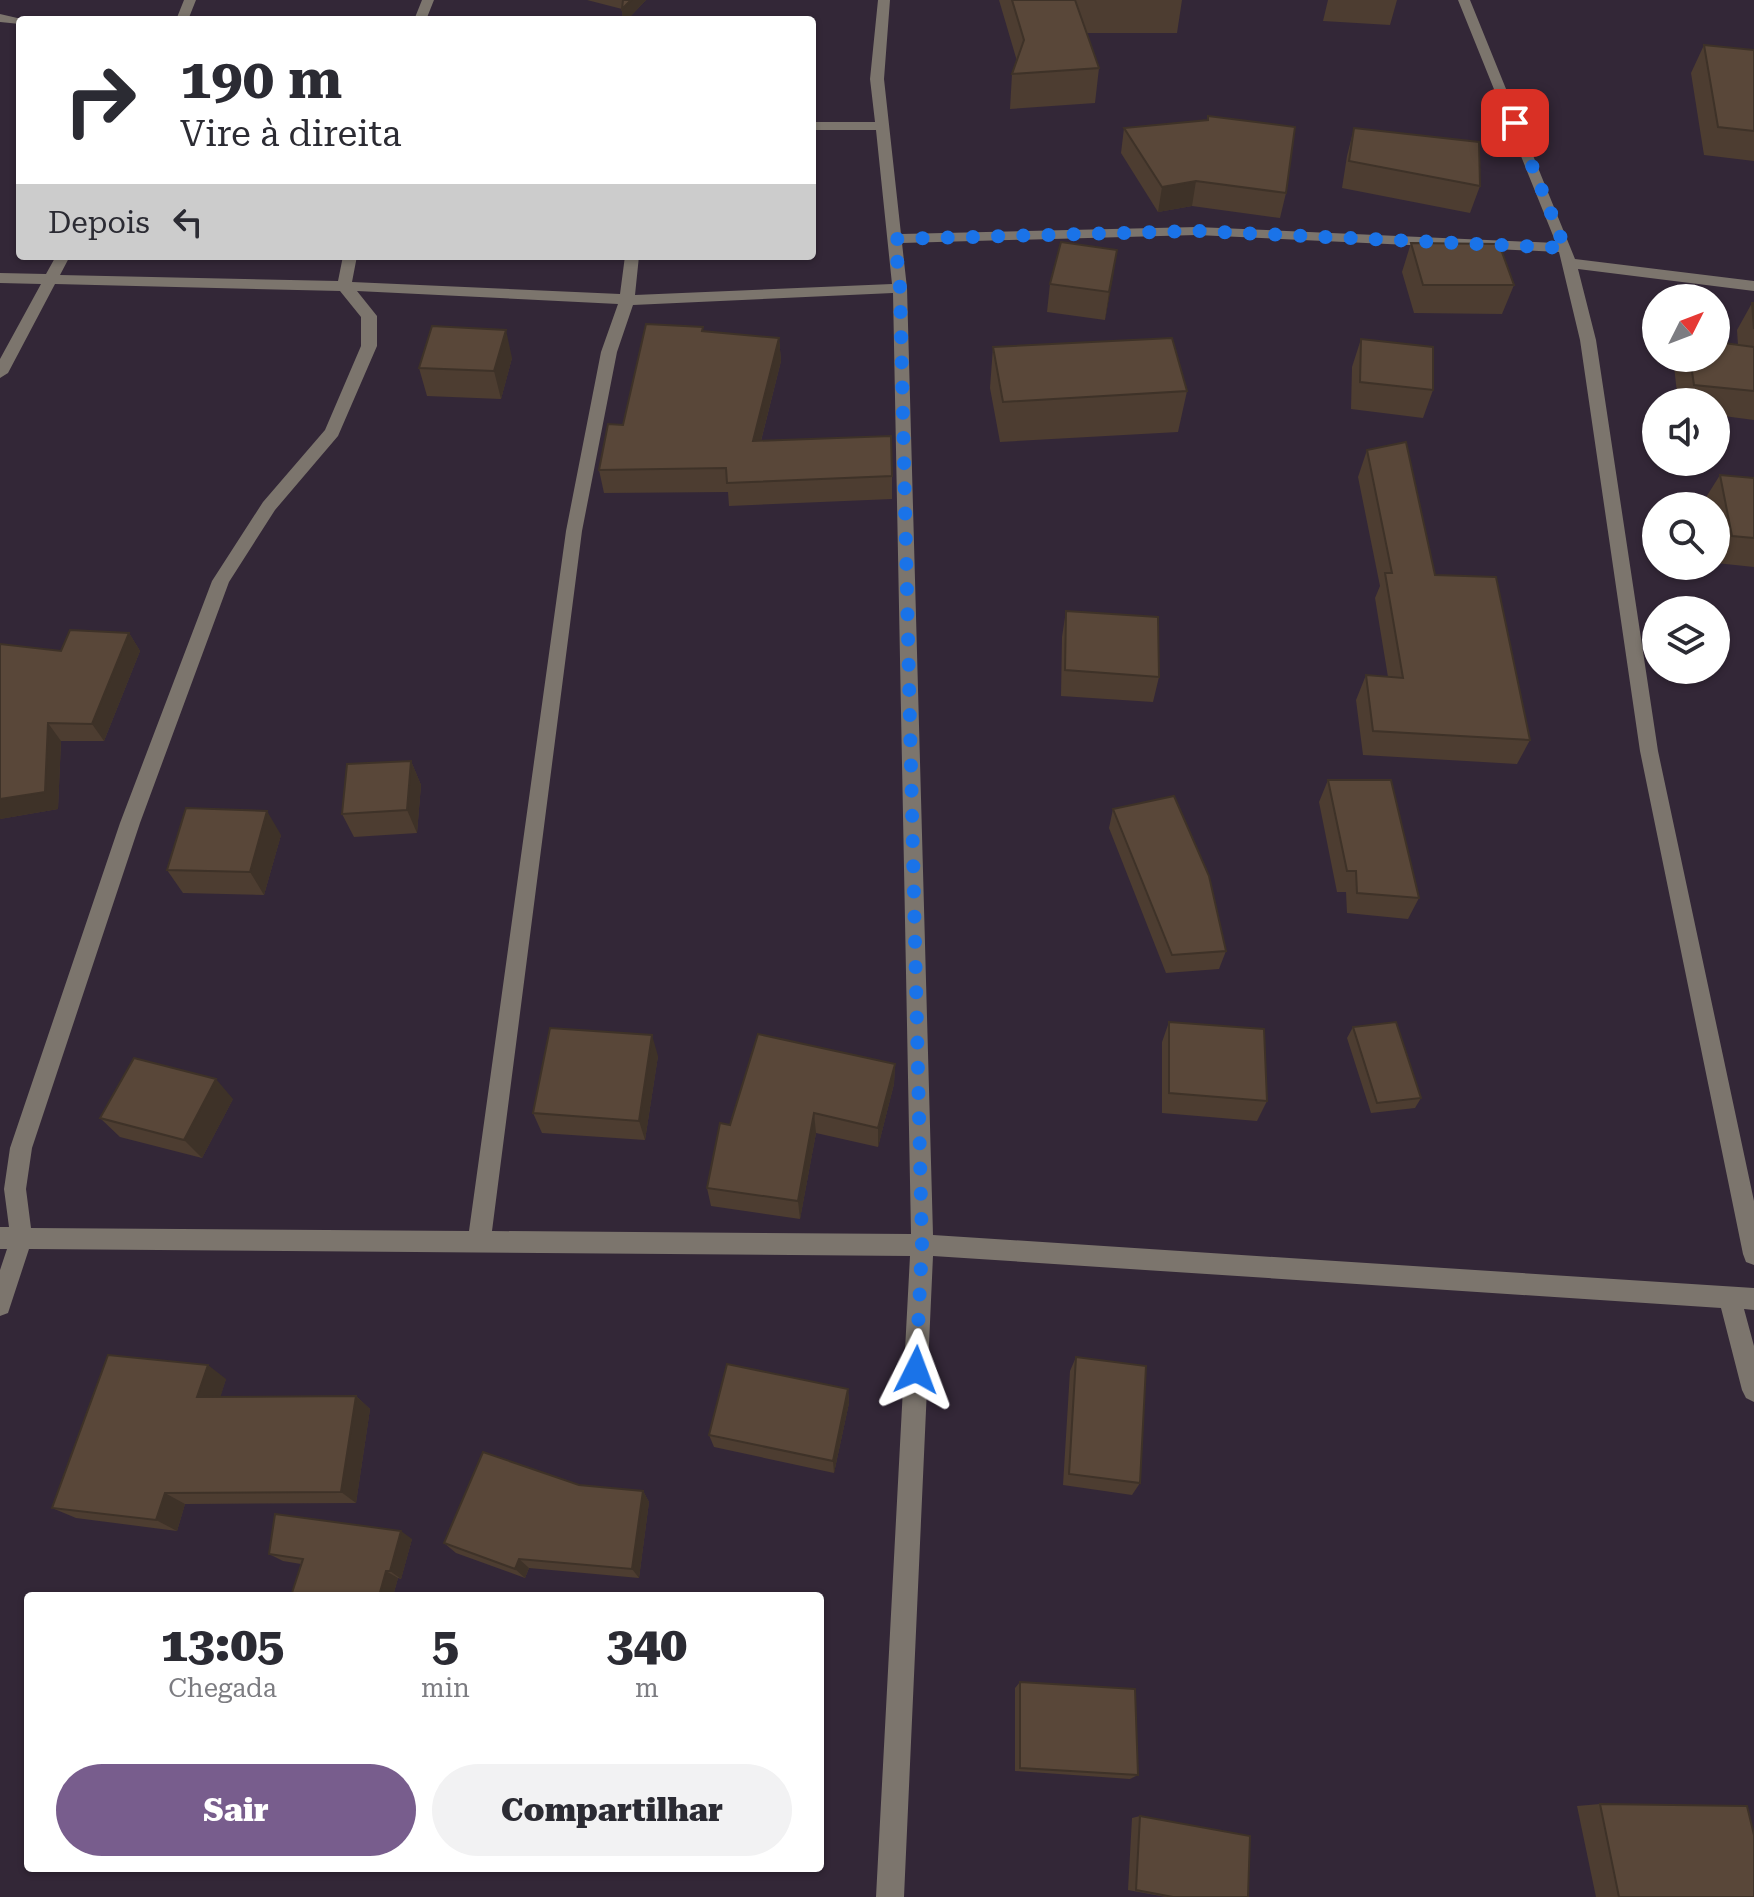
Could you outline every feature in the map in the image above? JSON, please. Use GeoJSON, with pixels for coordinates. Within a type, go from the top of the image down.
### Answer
{"type":"FeatureCollection","features":[{"type":"Feature","properties":{"kind":"street"},"geometry":{"type":"LineString","coordinates":[[884,0],[877,79],[900,288],[922,1245],[890,1897]]}},
{"type":"Feature","properties":{"kind":"street"},"geometry":{"type":"LineString","coordinates":[[1464,0],[1567,255],[1588,340],[1649,751],[1754,1254]]}},
{"type":"Feature","properties":{"kind":"street"},"geometry":{"type":"LineString","coordinates":[[816,126],[882,126]]}},
{"type":"Feature","properties":{"kind":"street"},"geometry":{"type":"LineString","coordinates":[[895,239],[1197,231],[1567,255],[1754,286]]}},
{"type":"Feature","properties":{"kind":"street"},"geometry":{"type":"LineString","coordinates":[[0,373],[61,260]]}},
{"type":"Feature","properties":{"kind":"street"},"geometry":{"type":"LineString","coordinates":[[344,286],[349,260]]}},
{"type":"Feature","properties":{"kind":"street"},"geometry":{"type":"LineString","coordinates":[[479,1242],[574,531],[609,352],[627,300],[632,260]]}},
{"type":"Feature","properties":{"kind":"street"},"geometry":{"type":"LineString","coordinates":[[0,278],[344,286],[627,300],[716,300],[900,288]]}},
{"type":"Feature","properties":{"kind":"street"},"geometry":{"type":"LineString","coordinates":[[0,1305],[21,1148],[130,823],[221,581],[269,506],[332,432],[369,346],[369,316],[344,286]]}},
{"type":"Feature","properties":{"kind":"street"},"geometry":{"type":"LineString","coordinates":[[10,1238],[922,1245],[1754,1299]]}},
{"type":"Feature","properties":{"kind":"street"},"geometry":{"type":"LineString","coordinates":[[1730,1298],[1754,1390]]}},
{"type":"Feature","properties":{"kind":"building"},"geometry":{"type":"Polygon","coordinates":[[[1012,0],[1075,0],[1099,68],[1012,74],[1024,40],[1012,0]]]}},
{"type":"Feature","properties":{"kind":"building"},"geometry":{"type":"Polygon","coordinates":[[[1704,45],[1754,50],[1754,131],[1718,127],[1704,45]]]}},
{"type":"Feature","properties":{"kind":"building"},"geometry":{"type":"Polygon","coordinates":[[[1208,116],[1295,127],[1286,193],[1196,181],[1162,187],[1124,128],[1208,120],[1208,116]]]}},
{"type":"Feature","properties":{"kind":"building"},"geometry":{"type":"Polygon","coordinates":[[[1354,128],[1479,142],[1480,186],[1349,161],[1354,128]]]}},
{"type":"Feature","properties":{"kind":"building"},"geometry":{"type":"Polygon","coordinates":[[[1061,242],[1117,250],[1109,292],[1050,284],[1061,242]]]}},
{"type":"Feature","properties":{"kind":"building"},"geometry":{"type":"Polygon","coordinates":[[[1411,243],[1499,244],[1514,285],[1423,285],[1411,243]]]}},
{"type":"Feature","properties":{"kind":"building"},"geometry":{"type":"Polygon","coordinates":[[[646,324],[703,327],[702,331],[779,338],[753,441],[891,436],[892,476],[727,483],[726,468],[599,470],[608,424],[623,425],[646,324]]]}},
{"type":"Feature","properties":{"kind":"building"},"geometry":{"type":"Polygon","coordinates":[[[432,326],[506,330],[494,371],[419,368],[432,326]]]}},
{"type":"Feature","properties":{"kind":"building"},"geometry":{"type":"Polygon","coordinates":[[[1172,338],[1187,391],[1003,402],[993,347],[1172,338]]]}},
{"type":"Feature","properties":{"kind":"building"},"geometry":{"type":"Polygon","coordinates":[[[1361,339],[1433,347],[1433,390],[1360,382],[1361,339]]]}},
{"type":"Feature","properties":{"kind":"building"},"geometry":{"type":"Polygon","coordinates":[[[1730,344],[1754,347],[1754,391],[1694,385],[1692,372],[1730,372],[1730,344]]]}},
{"type":"Feature","properties":{"kind":"building"},"geometry":{"type":"Polygon","coordinates":[[[1406,442],[1435,575],[1496,577],[1530,740],[1373,731],[1366,675],[1403,678],[1385,573],[1392,573],[1367,450],[1406,442]]]}},
{"type":"Feature","properties":{"kind":"building"},"geometry":{"type":"Polygon","coordinates":[[[1720,476],[1754,478],[1754,538],[1732,536],[1730,492],[1723,492],[1720,476]]]}},
{"type":"Feature","properties":{"kind":"building"},"geometry":{"type":"Polygon","coordinates":[[[1066,611],[1158,617],[1159,677],[1065,670],[1066,611]]]}},
{"type":"Feature","properties":{"kind":"building"},"geometry":{"type":"Polygon","coordinates":[[[70,630],[129,633],[92,724],[48,723],[45,792],[0,799],[0,644],[61,651],[70,630]]]}},
{"type":"Feature","properties":{"kind":"building"},"geometry":{"type":"Polygon","coordinates":[[[411,761],[407,810],[342,814],[347,764],[411,761]]]}},
{"type":"Feature","properties":{"kind":"building"},"geometry":{"type":"Polygon","coordinates":[[[1328,780],[1391,780],[1419,898],[1357,893],[1356,871],[1347,871],[1328,780]]]}},
{"type":"Feature","properties":{"kind":"building"},"geometry":{"type":"Polygon","coordinates":[[[1174,796],[1209,876],[1226,951],[1172,955],[1113,809],[1174,796]]]}},
{"type":"Feature","properties":{"kind":"building"},"geometry":{"type":"Polygon","coordinates":[[[186,808],[267,811],[250,872],[167,870],[186,808]]]}},
{"type":"Feature","properties":{"kind":"building"},"geometry":{"type":"Polygon","coordinates":[[[1169,1022],[1264,1029],[1267,1101],[1169,1093],[1169,1022]]]}},
{"type":"Feature","properties":{"kind":"building"},"geometry":{"type":"Polygon","coordinates":[[[1396,1022],[1421,1098],[1377,1103],[1353,1027],[1396,1022]]]}},
{"type":"Feature","properties":{"kind":"building"},"geometry":{"type":"Polygon","coordinates":[[[550,1028],[652,1035],[639,1121],[533,1113],[550,1028]]]}},
{"type":"Feature","properties":{"kind":"building"},"geometry":{"type":"Polygon","coordinates":[[[758,1034],[895,1064],[878,1128],[814,1113],[798,1201],[707,1188],[720,1123],[730,1125],[758,1034]]]}},
{"type":"Feature","properties":{"kind":"building"},"geometry":{"type":"Polygon","coordinates":[[[134,1058],[216,1079],[184,1140],[100,1118],[134,1058]]]}},
{"type":"Feature","properties":{"kind":"building"},"geometry":{"type":"Polygon","coordinates":[[[108,1355],[208,1365],[197,1397],[356,1396],[341,1492],[165,1493],[156,1520],[52,1508],[108,1355]]]}},
{"type":"Feature","properties":{"kind":"building"},"geometry":{"type":"Polygon","coordinates":[[[1076,1357],[1146,1366],[1140,1483],[1069,1474],[1076,1357]]]}},
{"type":"Feature","properties":{"kind":"building"},"geometry":{"type":"Polygon","coordinates":[[[727,1364],[848,1389],[833,1461],[709,1435],[727,1364]]]}},
{"type":"Feature","properties":{"kind":"building"},"geometry":{"type":"Polygon","coordinates":[[[483,1452],[579,1485],[643,1491],[632,1569],[519,1559],[515,1569],[444,1543],[483,1452]]]}},
{"type":"Feature","properties":{"kind":"building"},"geometry":{"type":"Polygon","coordinates":[[[275,1514],[401,1531],[390,1571],[386,1571],[380,1592],[292,1592],[303,1559],[269,1554],[275,1514]]]}},
{"type":"Feature","properties":{"kind":"building"},"geometry":{"type":"Polygon","coordinates":[[[1020,1682],[1135,1689],[1138,1775],[1020,1768],[1020,1682]]]}},
{"type":"Feature","properties":{"kind":"building"},"geometry":{"type":"Polygon","coordinates":[[[1600,1804],[1747,1806],[1754,1835],[1754,1897],[1619,1897],[1600,1804]]]}},
{"type":"Feature","properties":{"kind":"building"},"geometry":{"type":"Polygon","coordinates":[[[1140,1816],[1250,1836],[1248,1897],[1173,1897],[1136,1890],[1140,1816]]]}},
{"type":"Feature","properties":{"kind":"route"},"geometry":{"type":"LineString","coordinates":[[916,1370],[922,1245],[900,288],[895,239],[1197,231],[1565,248],[1515,123]]}}]}
